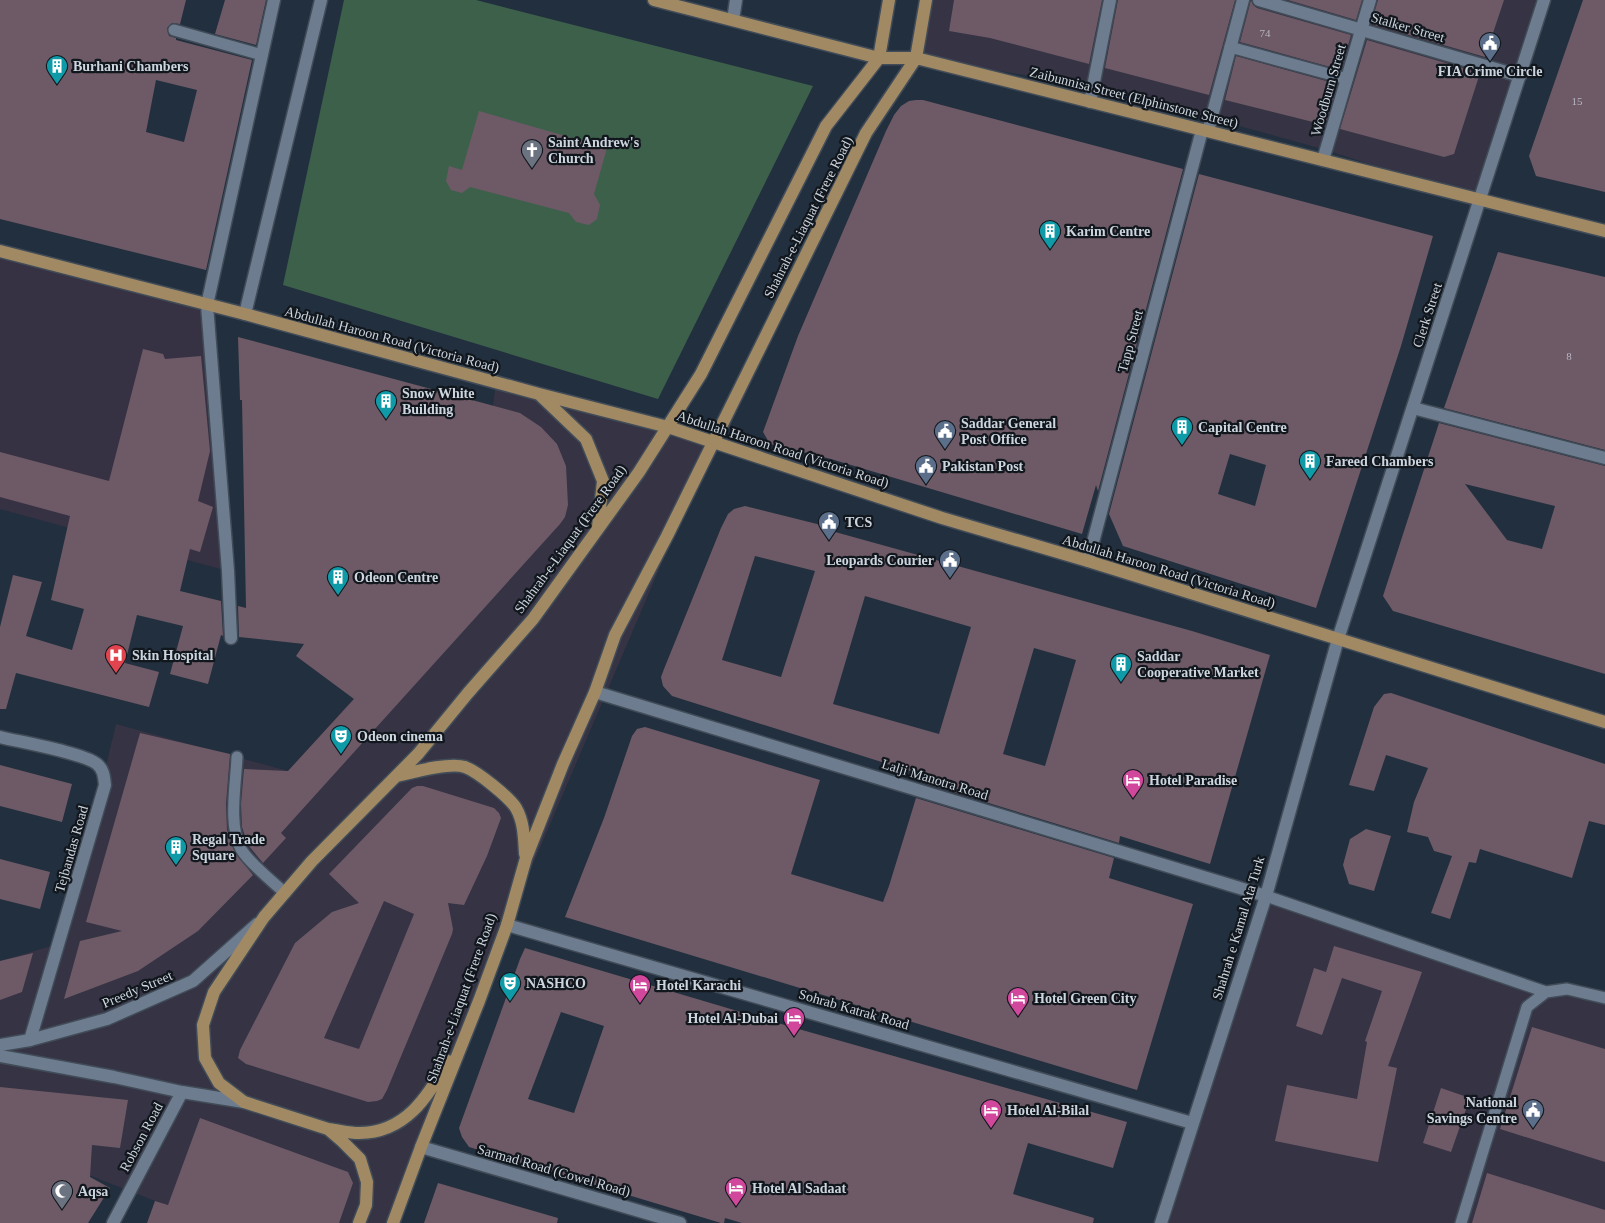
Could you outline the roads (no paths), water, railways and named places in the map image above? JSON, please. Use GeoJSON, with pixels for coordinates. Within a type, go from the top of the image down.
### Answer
{"type":"FeatureCollection","features":[{"type":"Feature","properties":{"kind":"main road","name":"Zaibunnisa Street (Elphinstone Street)"},"geometry":{"type":"LineString","coordinates":[[654,0],[879,58],[916,58],[1605,231]]}},
{"type":"Feature","properties":{"kind":"main road","name":"Shahrah-e-Liaquat (Frere Road)"},"geometry":{"type":"LineString","coordinates":[[359,1223],[366,1206],[367,1182],[360,1159],[328,1129],[244,1102],[219,1084],[205,1058],[204,1025],[214,992],[264,917],[312,861],[418,754],[533,619],[598,530],[668,427],[701,374],[826,126],[879,58],[889,0]]}},
{"type":"Feature","properties":{"kind":"main road","name":"Shahrah-e-Liaquat (Frere Road)"},"geometry":{"type":"LineString","coordinates":[[393,1223],[507,925],[526,858],[563,764],[595,692],[615,635],[667,536],[866,133],[916,58],[926,0]]}},
{"type":"Feature","properties":{"kind":"main road","name":"Abdullah Haroon Road (Victoria Road)"},"geometry":{"type":"LineString","coordinates":[[0,251],[668,427],[942,518],[1088,561],[1605,722]]}},
{"type":"Feature","properties":{"kind":"main road"},"geometry":{"type":"LineString","coordinates":[[539,394],[586,439],[603,480],[598,530]]}},
{"type":"Feature","properties":{"kind":"main road"},"geometry":{"type":"LineString","coordinates":[[397,776],[436,767],[465,767],[490,782],[516,808],[523,827],[526,858]]}},
{"type":"Feature","properties":{"kind":"main road"},"geometry":{"type":"LineString","coordinates":[[328,1129],[360,1133],[391,1128],[416,1109],[439,1078],[479,1001]]}},
{"type":"Feature","properties":{"kind":"street"},"geometry":{"type":"LineString","coordinates":[[231,638],[228,571],[207,305],[274,0]]}},
{"type":"Feature","properties":{"kind":"street"},"geometry":{"type":"LineString","coordinates":[[244,314],[321,0]]}},
{"type":"Feature","properties":{"kind":"street"},"geometry":{"type":"LineString","coordinates":[[733,20],[736,0]]}},
{"type":"Feature","properties":{"kind":"street"},"geometry":{"type":"LineString","coordinates":[[1090,102],[1110,0]]}},
{"type":"Feature","properties":{"kind":"street","name":"Tapp Street"},"geometry":{"type":"LineString","coordinates":[[1088,561],[1205,131],[1243,0]]}},
{"type":"Feature","properties":{"kind":"street","name":"Stalker Street"},"geometry":{"type":"LineString","coordinates":[[1258,0],[1520,76]]}},
{"type":"Feature","properties":{"kind":"street","name":"Woodburn Street"},"geometry":{"type":"LineString","coordinates":[[1323,160],[1370,0]]}},
{"type":"Feature","properties":{"kind":"street","name":"Clerk Street"},"geometry":{"type":"LineString","coordinates":[[1338,640],[1544,0]]}},
{"type":"Feature","properties":{"kind":"street"},"geometry":{"type":"LineString","coordinates":[[1412,408],[1605,458]]}},
{"type":"Feature","properties":{"kind":"street","name":"Shahrah e Kamal Ata Turk"},"geometry":{"type":"LineString","coordinates":[[1161,1223],[1266,896],[1338,640]]}},
{"type":"Feature","properties":{"kind":"street","name":"Lalji Manotra Road"},"geometry":{"type":"LineString","coordinates":[[595,692],[1266,896]]}},
{"type":"Feature","properties":{"kind":"street","name":"Tejbandas Road"},"geometry":{"type":"LineString","coordinates":[[0,737],[80,756],[97,764],[104,774],[105,785],[30,1040]]}},
{"type":"Feature","properties":{"kind":"street","name":"Preedy Street"},"geometry":{"type":"LineString","coordinates":[[0,1045],[30,1040],[107,1019],[193,981],[264,917]]}},
{"type":"Feature","properties":{"kind":"street","name":"Sohrab Katrak Road"},"geometry":{"type":"LineString","coordinates":[[507,925],[1192,1123]]}},
{"type":"Feature","properties":{"kind":"street"},"geometry":{"type":"LineString","coordinates":[[0,1056],[114,1077],[182,1092],[244,1102]]}},
{"type":"Feature","properties":{"kind":"street","name":"Robson Road"},"geometry":{"type":"LineString","coordinates":[[112,1223],[182,1092]]}},
{"type":"Feature","properties":{"kind":"street","name":"Sarmad Road (Cowel Road)"},"geometry":{"type":"LineString","coordinates":[[421,1147],[680,1223]]}},
{"type":"Feature","properties":{"kind":"lane"},"geometry":{"type":"LineString","coordinates":[[174,30],[262,55]]}},
{"type":"Feature","properties":{"kind":"lane"},"geometry":{"type":"LineString","coordinates":[[1230,47],[1347,79]]}},
{"type":"Feature","properties":{"kind":"lane"},"geometry":{"type":"LineString","coordinates":[[237,757],[234,821],[241,850],[285,893]]}},
{"type":"Feature","properties":{"kind":"lane"},"geometry":{"type":"LineString","coordinates":[[1266,896],[1546,992],[1567,989],[1605,998]]}},
{"type":"Feature","properties":{"kind":"lane"},"geometry":{"type":"LineString","coordinates":[[1461,1223],[1527,1007],[1546,992]]}},
{"type":"Feature","properties":{"kind":"place","name":"FIA Crime Circle"},"geometry":{"type":"Point","coordinates":[1490,62]}},
{"type":"Feature","properties":{"kind":"place","name":"Burhani Chambers"},"geometry":{"type":"Point","coordinates":[57,85]}},
{"type":"Feature","properties":{"kind":"place","name":"Saint Andrew's Church"},"geometry":{"type":"Point","coordinates":[532,169]}},
{"type":"Feature","properties":{"kind":"place","name":"Karim Centre"},"geometry":{"type":"Point","coordinates":[1050,250]}},
{"type":"Feature","properties":{"kind":"place","name":"Snow White Building"},"geometry":{"type":"Point","coordinates":[386,420]}},
{"type":"Feature","properties":{"kind":"place","name":"Capital Centre"},"geometry":{"type":"Point","coordinates":[1182,446]}},
{"type":"Feature","properties":{"kind":"place","name":"Saddar General Post Office"},"geometry":{"type":"Point","coordinates":[945,450]}},
{"type":"Feature","properties":{"kind":"place","name":"Fareed Chambers"},"geometry":{"type":"Point","coordinates":[1310,480]}},
{"type":"Feature","properties":{"kind":"place","name":"Pakistan Post"},"geometry":{"type":"Point","coordinates":[926,485]}},
{"type":"Feature","properties":{"kind":"place","name":"TCS"},"geometry":{"type":"Point","coordinates":[829,541]}},
{"type":"Feature","properties":{"kind":"place","name":"Leopards Courier"},"geometry":{"type":"Point","coordinates":[950,579]}},
{"type":"Feature","properties":{"kind":"place","name":"Odeon Centre"},"geometry":{"type":"Point","coordinates":[338,596]}},
{"type":"Feature","properties":{"kind":"place","name":"Skin Hospital"},"geometry":{"type":"Point","coordinates":[116,674]}},
{"type":"Feature","properties":{"kind":"place","name":"Saddar Cooperative Market"},"geometry":{"type":"Point","coordinates":[1121,683]}},
{"type":"Feature","properties":{"kind":"place","name":"Odeon cinema"},"geometry":{"type":"Point","coordinates":[341,755]}},
{"type":"Feature","properties":{"kind":"place","name":"Hotel Paradise"},"geometry":{"type":"Point","coordinates":[1133,799]}},
{"type":"Feature","properties":{"kind":"place","name":"Regal Trade Square"},"geometry":{"type":"Point","coordinates":[176,866]}},
{"type":"Feature","properties":{"kind":"place","name":"NASHCO"},"geometry":{"type":"Point","coordinates":[510,1002]}},
{"type":"Feature","properties":{"kind":"place","name":"Hotel Karachi"},"geometry":{"type":"Point","coordinates":[640,1004]}},
{"type":"Feature","properties":{"kind":"place","name":"Hotel Green City"},"geometry":{"type":"Point","coordinates":[1018,1017]}},
{"type":"Feature","properties":{"kind":"place","name":"Hotel Al-Dubai"},"geometry":{"type":"Point","coordinates":[794,1037]}},
{"type":"Feature","properties":{"kind":"place","name":"Hotel Al-Bilal"},"geometry":{"type":"Point","coordinates":[991,1129]}},
{"type":"Feature","properties":{"kind":"place","name":"National Savings Centre"},"geometry":{"type":"Point","coordinates":[1533,1129]}},
{"type":"Feature","properties":{"kind":"place","name":"Hotel Al Sadaat"},"geometry":{"type":"Point","coordinates":[736,1207]}},
{"type":"Feature","properties":{"kind":"place","name":"Aqsa"},"geometry":{"type":"Point","coordinates":[62,1210]}}]}
